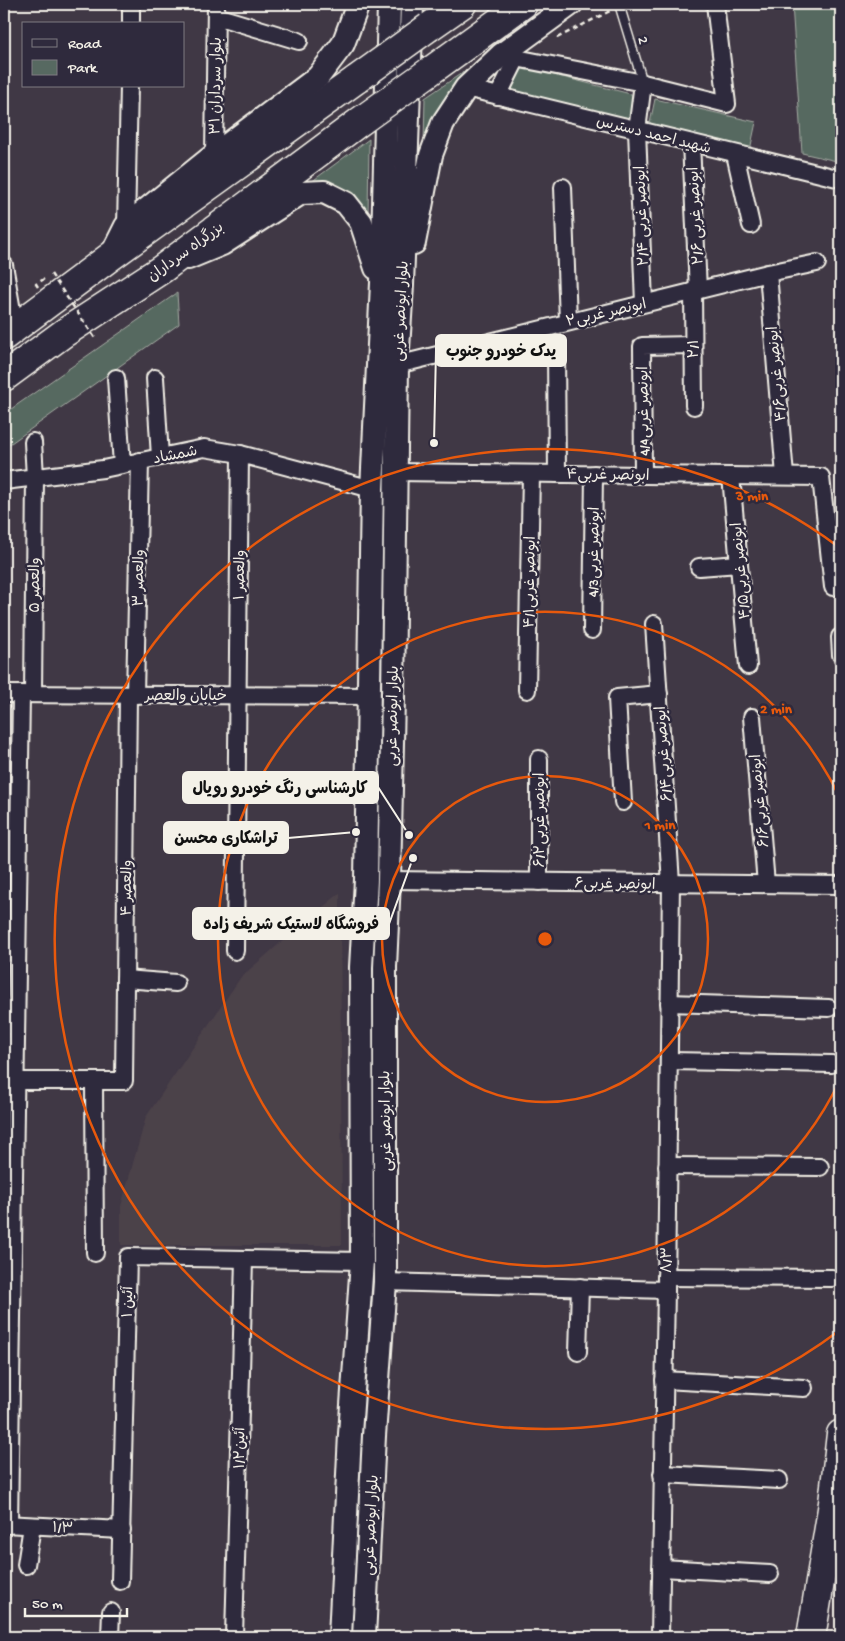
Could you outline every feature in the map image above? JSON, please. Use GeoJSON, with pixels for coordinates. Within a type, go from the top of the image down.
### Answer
{"type":"FeatureCollection","features":[{"type":"Feature","properties":{"kind":"highway"},"geometry":{"type":"LineString","coordinates":[[10,332],[110,257],[462,4]]}},
{"type":"Feature","properties":{"kind":"highway","name":"بزرگراه سرداران"},"geometry":{"type":"LineString","coordinates":[[4,377],[64,333],[162,269],[362,120],[523,4]]}},
{"type":"Feature","properties":{"kind":"highway"},"geometry":{"type":"LineString","coordinates":[[811,1637],[837,1504],[841,1434]]}},
{"type":"Feature","properties":{"kind":"main road"},"geometry":{"type":"LineString","coordinates":[[110,257],[126,226],[214,155],[318,77],[343,44],[358,4]]}},
{"type":"Feature","properties":{"kind":"main road","name":"بلوار ابونصر غربی"},"geometry":{"type":"LineString","coordinates":[[364,1637],[374,1436],[386,1282],[384,967],[389,880],[393,697],[397,365],[392,284],[389,4]]}},
{"type":"Feature","properties":{"kind":"main road","name":"بلوار ابونصر غربی"},"geometry":{"type":"LineString","coordinates":[[340,1637],[350,1434],[362,1261],[361,967],[366,880],[372,488],[392,284],[412,4]]}},
{"type":"Feature","properties":{"kind":"main road"},"geometry":{"type":"LineString","coordinates":[[392,284],[418,229],[432,155],[443,123],[466,88],[509,57],[570,4]]}},
{"type":"Feature","properties":{"kind":"main road"},"geometry":{"type":"LineString","coordinates":[[162,269],[222,244],[301,193],[324,192],[346,203],[361,222],[392,284]]}},
{"type":"Feature","properties":{"kind":"main road"},"geometry":{"type":"LineString","coordinates":[[361,1166],[386,1165]]}},
{"type":"Feature","properties":{"kind":"street"},"geometry":{"type":"LineString","coordinates":[[131,4],[131,22]]}},
{"type":"Feature","properties":{"kind":"street"},"geometry":{"type":"LineString","coordinates":[[498,96],[509,57],[643,83],[727,104],[715,4]]}},
{"type":"Feature","properties":{"kind":"street"},"geometry":{"type":"LineString","coordinates":[[216,10],[299,41]]}},
{"type":"Feature","properties":{"kind":"street","name":"بلوار سرداران ۳۱"},"geometry":{"type":"LineString","coordinates":[[214,155],[216,10]]}},
{"type":"Feature","properties":{"kind":"street","name":"ابونصر غربی ۲/۴"},"geometry":{"type":"LineString","coordinates":[[643,83],[637,130],[644,303]]}},
{"type":"Feature","properties":{"kind":"street"},"geometry":{"type":"LineString","coordinates":[[126,226],[129,88]]}},
{"type":"Feature","properties":{"kind":"street","name":"شهید احمد دسترس"},"geometry":{"type":"LineString","coordinates":[[466,88],[841,179]]}},
{"type":"Feature","properties":{"kind":"street","name":"ابونصر غربی ۲/۶"},"geometry":{"type":"LineString","coordinates":[[691,143],[696,290]]}},
{"type":"Feature","properties":{"kind":"street"},"geometry":{"type":"LineString","coordinates":[[735,154],[751,225]]}},
{"type":"Feature","properties":{"kind":"street"},"geometry":{"type":"LineString","coordinates":[[563,187],[568,321]]}},
{"type":"Feature","properties":{"kind":"street","name":"۲ابونصر غربی"},"geometry":{"type":"LineString","coordinates":[[397,365],[568,321],[817,263]]}},
{"type":"Feature","properties":{"kind":"street"},"geometry":{"type":"LineString","coordinates":[[4,265],[10,332]]}},
{"type":"Feature","properties":{"kind":"street","name":"۴/۶ابونصر غربی"},"geometry":{"type":"LineString","coordinates":[[768,273],[785,476]]}},
{"type":"Feature","properties":{"kind":"street","name":"۲/۱"},"geometry":{"type":"LineString","coordinates":[[694,406],[696,290]]}},
{"type":"Feature","properties":{"kind":"street","name":"4/4ابونصر غربی"},"geometry":{"type":"LineString","coordinates":[[644,475],[642,346],[694,345]]}},
{"type":"Feature","properties":{"kind":"street"},"geometry":{"type":"LineString","coordinates":[[556,350],[557,474]]}},
{"type":"Feature","properties":{"kind":"street"},"geometry":{"type":"LineString","coordinates":[[116,378],[122,465]]}},
{"type":"Feature","properties":{"kind":"street"},"geometry":{"type":"LineString","coordinates":[[155,378],[160,457]]}},
{"type":"Feature","properties":{"kind":"street","name":"والعصر ۵"},"geometry":{"type":"LineString","coordinates":[[6,1525],[8,1345],[35,477],[33,442]]}},
{"type":"Feature","properties":{"kind":"street","name":"شمشاد"},"geometry":{"type":"LineString","coordinates":[[4,481],[103,469],[204,448],[240,454],[372,488]]}},
{"type":"Feature","properties":{"kind":"street","name":"والعصر ۱"},"geometry":{"type":"LineString","coordinates":[[234,951],[240,454]]}},
{"type":"Feature","properties":{"kind":"street","name":"والعصر ۳"},"geometry":{"type":"LineString","coordinates":[[132,695],[140,461]]}},
{"type":"Feature","properties":{"kind":"street","name":"۴ابونصر غربی"},"geometry":{"type":"LineString","coordinates":[[395,472],[821,477],[833,587]]}},
{"type":"Feature","properties":{"kind":"street","name":"۴/۱ابونصر غربی"},"geometry":{"type":"LineString","coordinates":[[527,690],[531,474]]}},
{"type":"Feature","properties":{"kind":"street","name":"4/3ابونصر غربی"},"geometry":{"type":"LineString","coordinates":[[592,630],[594,474]]}},
{"type":"Feature","properties":{"kind":"street","name":"۴/۵ابونصر غربی"},"geometry":{"type":"LineString","coordinates":[[732,476],[748,666]]}},
{"type":"Feature","properties":{"kind":"street"},"geometry":{"type":"LineString","coordinates":[[699,567],[739,564]]}},
{"type":"Feature","properties":{"kind":"street","name":"۶/۴ابونصر غربی"},"geometry":{"type":"LineString","coordinates":[[654,624],[671,883]]}},
{"type":"Feature","properties":{"kind":"street"},"geometry":{"type":"LineString","coordinates":[[840,637],[841,654]]}},
{"type":"Feature","properties":{"kind":"street","name":"خیابان والعصر"},"geometry":{"type":"LineString","coordinates":[[4,694],[369,696]]}},
{"type":"Feature","properties":{"kind":"street"},"geometry":{"type":"LineString","coordinates":[[623,802],[617,698],[659,694]]}},
{"type":"Feature","properties":{"kind":"street","name":"والعصر ۴"},"geometry":{"type":"LineString","coordinates":[[94,1081],[124,1081],[132,695]]}},
{"type":"Feature","properties":{"kind":"street","name":"۶/۶ابونصر غربی"},"geometry":{"type":"LineString","coordinates":[[752,718],[766,884]]}},
{"type":"Feature","properties":{"kind":"street","name":"۶/۲ابونصر غربی"},"geometry":{"type":"LineString","coordinates":[[539,759],[539,882]]}},
{"type":"Feature","properties":{"kind":"street","name":"۶ابونصر غربی"},"geometry":{"type":"LineString","coordinates":[[389,880],[841,885]]}},
{"type":"Feature","properties":{"kind":"street","name":"۸/۳"},"geometry":{"type":"LineString","coordinates":[[660,1637],[671,883]]}},
{"type":"Feature","properties":{"kind":"street"},"geometry":{"type":"LineString","coordinates":[[125,979],[176,983]]}},
{"type":"Feature","properties":{"kind":"street"},"geometry":{"type":"LineString","coordinates":[[669,1003],[829,1008]]}},
{"type":"Feature","properties":{"kind":"street"},"geometry":{"type":"LineString","coordinates":[[668,1061],[832,1064]]}},
{"type":"Feature","properties":{"kind":"street"},"geometry":{"type":"LineString","coordinates":[[16,1081],[94,1081],[95,1253]]}},
{"type":"Feature","properties":{"kind":"street"},"geometry":{"type":"LineString","coordinates":[[667,1166],[820,1167]]}},
{"type":"Feature","properties":{"kind":"street","name":"آئین ۱"},"geometry":{"type":"LineString","coordinates":[[120,1581],[128,1257],[362,1261]]}},
{"type":"Feature","properties":{"kind":"street","name":"۱/۲آئین"},"geometry":{"type":"LineString","coordinates":[[234,1637],[244,1259]]}},
{"type":"Feature","properties":{"kind":"street"},"geometry":{"type":"LineString","coordinates":[[386,1282],[580,1287],[832,1278]]}},
{"type":"Feature","properties":{"kind":"street"},"geometry":{"type":"LineString","coordinates":[[578,1352],[580,1287]]}},
{"type":"Feature","properties":{"kind":"street"},"geometry":{"type":"LineString","coordinates":[[664,1380],[804,1388]]}},
{"type":"Feature","properties":{"kind":"street"},"geometry":{"type":"LineString","coordinates":[[662,1474],[779,1480]]}},
{"type":"Feature","properties":{"kind":"street","name":"۱/۳"},"geometry":{"type":"LineString","coordinates":[[6,1525],[122,1530]]}},
{"type":"Feature","properties":{"kind":"street"},"geometry":{"type":"LineString","coordinates":[[26,1565],[32,1526]]}},
{"type":"Feature","properties":{"kind":"street"},"geometry":{"type":"LineString","coordinates":[[661,1568],[770,1574]]}},
{"type":"Feature","properties":{"kind":"street"},"geometry":{"type":"LineString","coordinates":[[110,1637],[111,1612]]}},
{"type":"Feature","properties":{"kind":"lane","name":"2"},"geometry":{"type":"LineString","coordinates":[[620,5],[643,83]]}},
{"type":"Feature","properties":{"kind":"path"},"geometry":{"type":"LineString","coordinates":[[551,41],[620,5]]}},
{"type":"Feature","properties":{"kind":"path"},"geometry":{"type":"LineString","coordinates":[[51,274],[95,338]]}},
{"type":"Feature","properties":{"kind":"shaded area"},"geometry":{"type":"Polygon","coordinates":[[[340,893],[342,1245],[121,1245],[121,1206],[146,1117],[241,977],[340,893]]]}},
{"type":"Feature","properties":{"kind":"green space"},"geometry":{"type":"Polygon","coordinates":[[[792,4],[841,4],[841,162],[802,153],[792,4]]]}},
{"type":"Feature","properties":{"kind":"green space"},"geometry":{"type":"Polygon","coordinates":[[[487,56],[424,143],[425,98],[487,56]]]}},
{"type":"Feature","properties":{"kind":"green space"},"geometry":{"type":"Polygon","coordinates":[[[518,66],[635,95],[629,119],[512,90],[518,66]]]}},
{"type":"Feature","properties":{"kind":"green space"},"geometry":{"type":"Polygon","coordinates":[[[655,99],[756,122],[750,150],[649,128],[655,99]]]}},
{"type":"Feature","properties":{"kind":"green space"},"geometry":{"type":"Polygon","coordinates":[[[369,139],[368,218],[307,185],[369,139]]]}},
{"type":"Feature","properties":{"kind":"green space"},"geometry":{"type":"Polygon","coordinates":[[[177,293],[179,324],[4,448],[4,414],[177,293]]]}},
{"type":"Feature","properties":{"kind":"place","name":"یدک خودرو جنوب"},"geometry":{"type":"Point","coordinates":[434,443]}},
{"type":"Feature","properties":{"kind":"place","name":"تراشکاری محسن"},"geometry":{"type":"Point","coordinates":[356,832]}},
{"type":"Feature","properties":{"kind":"place","name":"کارشناسی رنگ خودرو رویال"},"geometry":{"type":"Point","coordinates":[409,835]}},
{"type":"Feature","properties":{"kind":"place","name":"فروشگاه لاستیک شریف زاده"},"geometry":{"type":"Point","coordinates":[413,858]}}]}
